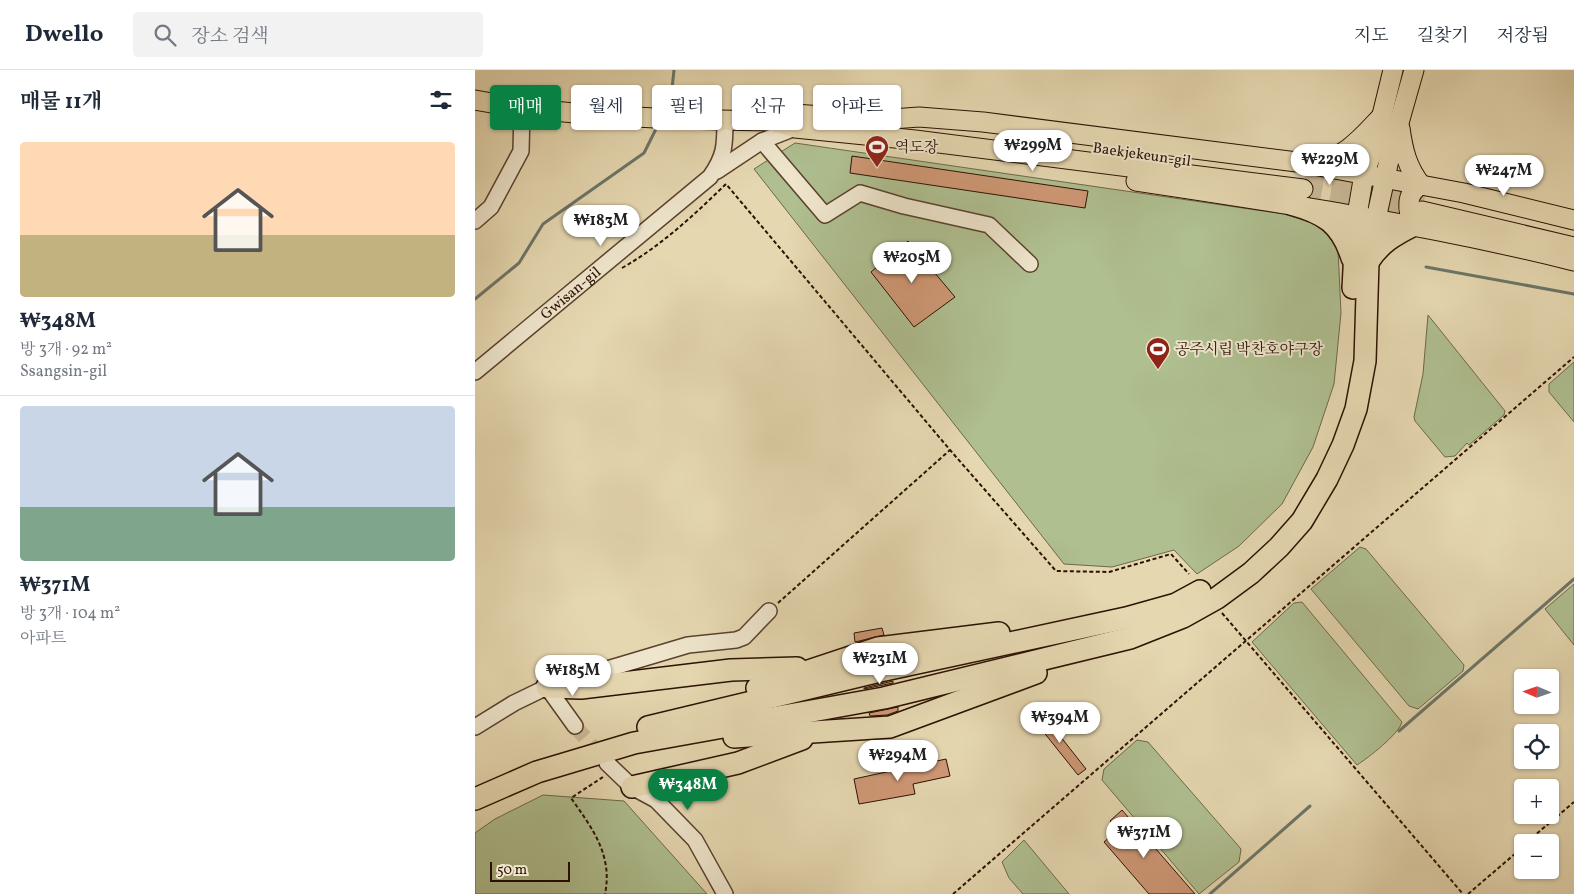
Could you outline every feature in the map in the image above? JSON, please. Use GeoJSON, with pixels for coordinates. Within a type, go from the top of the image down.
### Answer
{"type":"FeatureCollection","features":[{"type":"Feature","properties":{"kind":"highway"},"geometry":{"type":"LineString","coordinates":[[1299,183],[1314,211],[1331,221],[1361,262]]}},
{"type":"Feature","properties":{"kind":"highway"},"geometry":{"type":"LineString","coordinates":[[1361,262],[1391,237],[1421,204]]}},
{"type":"Feature","properties":{"kind":"highway"},"geometry":{"type":"LineString","coordinates":[[475,800],[537,772],[820,667],[878,648],[1128,628],[1183,618],[1217,598],[1251,573],[1279,547],[1302,521],[1327,479],[1343,445],[1356,408],[1365,361],[1361,262],[1367,217]]}},
{"type":"Feature","properties":{"kind":"highway"},"geometry":{"type":"LineString","coordinates":[[631,737],[890,727],[1128,628]]}},
{"type":"Feature","properties":{"kind":"highway"},"geometry":{"type":"LineString","coordinates":[[475,788],[559,753],[631,737],[885,698],[1128,628]]}},
{"type":"Feature","properties":{"kind":"highway"},"geometry":{"type":"LineString","coordinates":[[547,686],[581,688],[731,670],[820,667]]}},
{"type":"Feature","properties":{"kind":"highway"},"geometry":{"type":"LineString","coordinates":[[632,787],[738,763],[823,731]]}},
{"type":"Feature","properties":{"kind":"main road"},"geometry":{"type":"LineString","coordinates":[[1393,70],[1381,117],[1390,150],[1411,172],[1421,204]]}},
{"type":"Feature","properties":{"kind":"main road"},"geometry":{"type":"LineString","coordinates":[[1367,217],[1385,178],[1390,150],[1414,70]]}},
{"type":"Feature","properties":{"kind":"main road"},"geometry":{"type":"LineString","coordinates":[[475,100],[490,103]]}},
{"type":"Feature","properties":{"kind":"main road","name":"Baekjekeun-gil"},"geometry":{"type":"LineString","coordinates":[[561,112],[732,120]]}},
{"type":"Feature","properties":{"kind":"main road"},"geometry":{"type":"LineString","coordinates":[[1299,183],[1326,162],[1355,144],[1381,117]]}},
{"type":"Feature","properties":{"kind":"main road","name":"Baekjekeun-gil"},"geometry":{"type":"LineString","coordinates":[[901,125],[918,123],[1299,183]]}},
{"type":"Feature","properties":{"kind":"main road"},"geometry":{"type":"LineString","coordinates":[[884,130],[959,157],[1069,171],[1299,183],[1364,174],[1385,178],[1421,204],[1574,260]]}},
{"type":"Feature","properties":{"kind":"main road"},"geometry":{"type":"LineString","coordinates":[[1364,174],[1390,150]]}},
{"type":"Feature","properties":{"kind":"main road"},"geometry":{"type":"LineString","coordinates":[[1364,174],[1367,217]]}},
{"type":"Feature","properties":{"kind":"main road"},"geometry":{"type":"LineString","coordinates":[[1299,183],[1367,217],[1421,204],[1574,220]]}},
{"type":"Feature","properties":{"kind":"main road"},"geometry":{"type":"LineString","coordinates":[[1421,204],[1574,232]]}},
{"type":"Feature","properties":{"kind":"main road"},"geometry":{"type":"LineString","coordinates":[[1421,204],[1574,247]]}},
{"type":"Feature","properties":{"kind":"street","name":"Gwisan-gil"},"geometry":{"type":"LineString","coordinates":[[475,372],[710,176],[719,164],[725,148],[725,120]]}},
{"type":"Feature","properties":{"kind":"street"},"geometry":{"type":"LineString","coordinates":[[475,222],[491,207],[521,151],[522,130]]}},
{"type":"Feature","properties":{"kind":"street"},"geometry":{"type":"LineString","coordinates":[[710,176],[730,160],[762,141],[790,130]]}},
{"type":"Feature","properties":{"kind":"street"},"geometry":{"type":"LineString","coordinates":[[762,141],[825,215],[860,192],[904,206],[989,225],[1029,264]]}},
{"type":"Feature","properties":{"kind":"street"},"geometry":{"type":"LineString","coordinates":[[475,727],[514,703],[547,686],[688,646],[736,640],[744,637],[769,611]]}},
{"type":"Feature","properties":{"kind":"street"},"geometry":{"type":"LineString","coordinates":[[547,686],[575,726]]}},
{"type":"Feature","properties":{"kind":"street"},"geometry":{"type":"LineString","coordinates":[[609,766],[632,787],[656,800],[695,840],[725,894]]}},
{"type":"Feature","properties":{"kind":"path"},"geometry":{"type":"LineString","coordinates":[[617,270],[640,258],[667,237],[726,184],[950,450],[1056,571],[1109,572],[1171,554],[1189,574]]}},
{"type":"Feature","properties":{"kind":"path"},"geometry":{"type":"LineString","coordinates":[[953,894],[1574,357]]}},
{"type":"Feature","properties":{"kind":"path"},"geometry":{"type":"LineString","coordinates":[[769,611],[950,450]]}},
{"type":"Feature","properties":{"kind":"path"},"geometry":{"type":"LineString","coordinates":[[1222,613],[1463,894]]}},
{"type":"Feature","properties":{"kind":"path"},"geometry":{"type":"LineString","coordinates":[[605,894],[606,878],[600,842],[571,798],[597,783],[609,766]]}},
{"type":"Feature","properties":{"kind":"path"},"geometry":{"type":"LineString","coordinates":[[1536,834],[1574,802]]}},
{"type":"Feature","properties":{"kind":"path"},"geometry":{"type":"LineString","coordinates":[[1468,894],[1514,854]]}},
{"type":"Feature","properties":{"kind":"green space"},"geometry":{"type":"Polygon","coordinates":[[[795,143],[1284,214],[1325,227],[1338,250],[1341,313],[1334,384],[1313,447],[1282,504],[1239,546],[1197,574],[1174,550],[1112,567],[1064,564],[754,169],[795,143]]]}},
{"type":"Feature","properties":{"kind":"green space"},"geometry":{"type":"Polygon","coordinates":[[[1428,315],[1505,411],[1504,415],[1469,445],[1467,443],[1455,456],[1445,457],[1415,421],[1414,417],[1423,374],[1428,315]]]}},
{"type":"Feature","properties":{"kind":"green space"},"geometry":{"type":"Polygon","coordinates":[[[1574,362],[1574,422],[1549,392],[1549,384],[1574,362]]]}},
{"type":"Feature","properties":{"kind":"green space"},"geometry":{"type":"Polygon","coordinates":[[[1360,547],[1366,549],[1464,665],[1463,671],[1418,709],[1409,706],[1311,589],[1360,547]]]}},
{"type":"Feature","properties":{"kind":"green space"},"geometry":{"type":"Polygon","coordinates":[[[1574,584],[1574,645],[1545,609],[1574,584]]]}},
{"type":"Feature","properties":{"kind":"green space"},"geometry":{"type":"Polygon","coordinates":[[[1302,602],[1402,722],[1389,739],[1357,765],[1252,642],[1294,603],[1302,602]]]}},
{"type":"Feature","properties":{"kind":"green space"},"geometry":{"type":"Polygon","coordinates":[[[1137,740],[1148,742],[1241,849],[1239,862],[1199,894],[1102,780],[1104,769],[1137,740]]]}},
{"type":"Feature","properties":{"kind":"green space"},"geometry":{"type":"Polygon","coordinates":[[[543,795],[624,801],[707,894],[475,894],[475,833],[495,819],[543,795]]]}},
{"type":"Feature","properties":{"kind":"green space"},"geometry":{"type":"Polygon","coordinates":[[[1024,840],[1069,894],[1023,894],[1009,878],[1002,862],[1024,840]]]}},
{"type":"Feature","properties":{"kind":"building"},"geometry":{"type":"Polygon","coordinates":[[[852,156],[1088,191],[1085,208],[850,173],[852,156]]]}},
{"type":"Feature","properties":{"kind":"building"},"geometry":{"type":"Polygon","coordinates":[[[908,241],[955,297],[914,327],[871,272],[908,241]]]}},
{"type":"Feature","properties":{"kind":"building"},"geometry":{"type":"Polygon","coordinates":[[[882,628],[884,635],[855,642],[854,633],[882,628]]]}},
{"type":"Feature","properties":{"kind":"building"},"geometry":{"type":"Polygon","coordinates":[[[893,681],[893,683],[864,689],[864,688],[893,681]]]}},
{"type":"Feature","properties":{"kind":"building"},"geometry":{"type":"Polygon","coordinates":[[[898,707],[898,711],[887,715],[870,716],[869,713],[898,707]]]}},
{"type":"Feature","properties":{"kind":"building"},"geometry":{"type":"Polygon","coordinates":[[[1042,713],[1086,769],[1078,775],[1034,720],[1042,713]]]}},
{"type":"Feature","properties":{"kind":"building"},"geometry":{"type":"Polygon","coordinates":[[[946,759],[950,776],[913,784],[915,794],[859,804],[854,779],[946,759]]]}},
{"type":"Feature","properties":{"kind":"building"},"geometry":{"type":"Polygon","coordinates":[[[1122,810],[1195,894],[1149,894],[1104,842],[1118,830],[1110,821],[1122,810]]]}},
{"type":"Feature","properties":{"kind":"waterway"},"geometry":{"type":"LineString","coordinates":[[672,85],[674,70]]}},
{"type":"Feature","properties":{"kind":"waterway"},"geometry":{"type":"LineString","coordinates":[[475,299],[519,263],[543,224],[644,153],[656,130]]}},
{"type":"Feature","properties":{"kind":"waterway"},"geometry":{"type":"LineString","coordinates":[[1426,267],[1574,294]]}},
{"type":"Feature","properties":{"kind":"waterway"},"geometry":{"type":"LineString","coordinates":[[1399,731],[1574,579]]}},
{"type":"Feature","properties":{"kind":"waterway"},"geometry":{"type":"LineString","coordinates":[[1210,894],[1310,806]]}},
{"type":"Feature","properties":{"kind":"tunnel"},"geometry":{"type":"LineString","coordinates":[[1305,176],[1425,196]]}},
{"type":"Feature","properties":{"kind":"tunnel"},"geometry":{"type":"LineString","coordinates":[[1303,189],[1422,211]]}},
{"type":"Feature","properties":{"kind":"tunnel"},"geometry":{"type":"LineString","coordinates":[[575,726],[604,760]]}},
{"type":"Feature","properties":{"kind":"place","name":"역도장"},"geometry":{"type":"Point","coordinates":[877,168]}},
{"type":"Feature","properties":{"kind":"place","name":"공주시립 박찬호야구장"},"geometry":{"type":"Point","coordinates":[1158,370]}}]}
